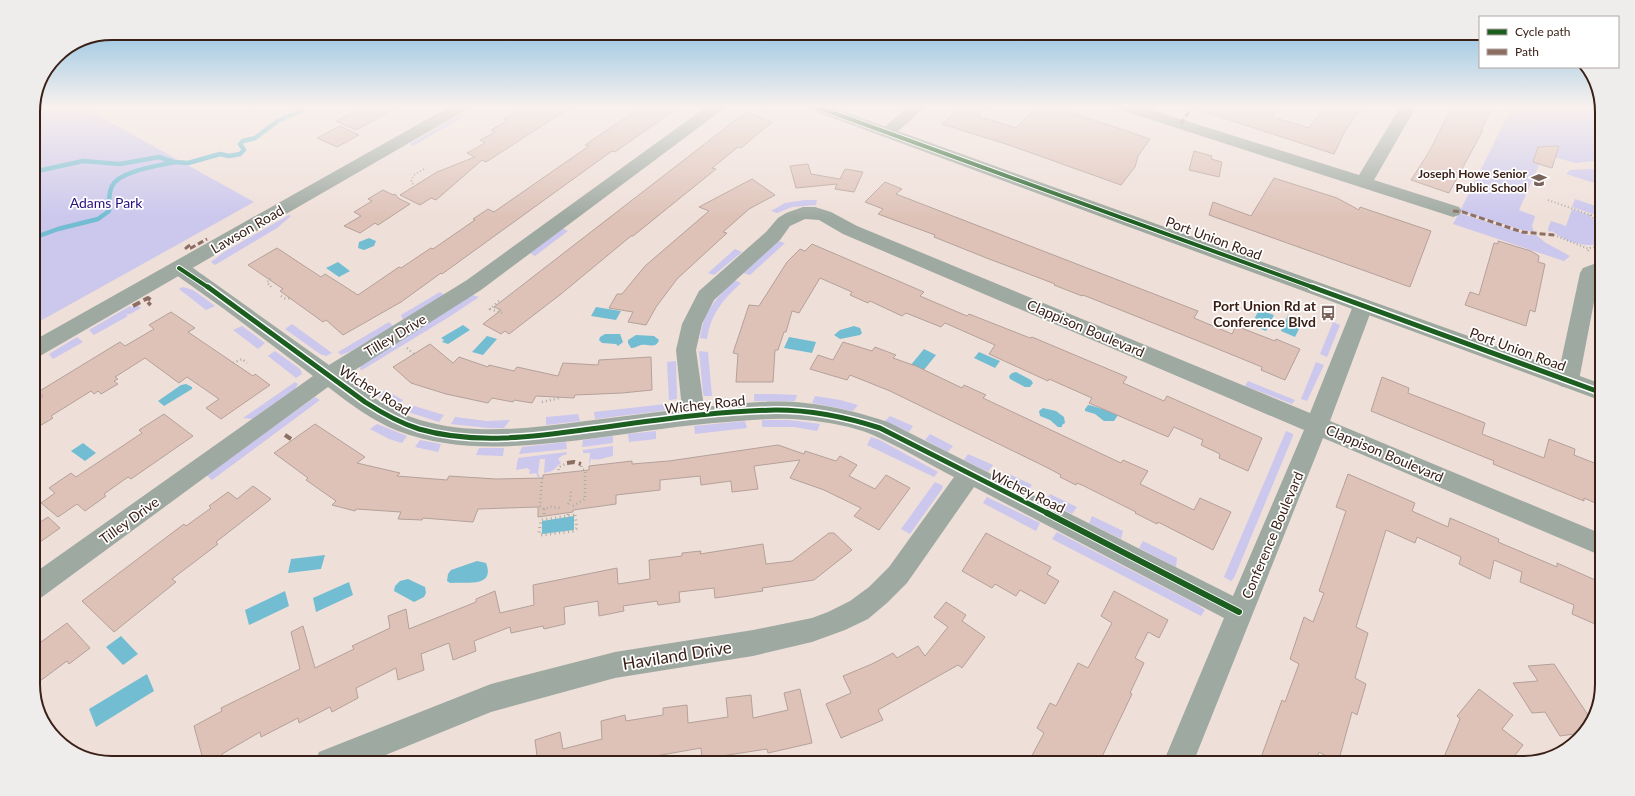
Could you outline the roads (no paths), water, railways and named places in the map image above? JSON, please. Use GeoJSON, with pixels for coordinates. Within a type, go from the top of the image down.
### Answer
{"type":"FeatureCollection","features":[{"type":"Feature","properties":{"kind":"main road","name":"Port Union Road"},"geometry":{"type":"LineString","coordinates":[[921,144],[1595,390]]}},
{"type":"Feature","properties":{"kind":"street","name":"Lawson Road"},"geometry":{"type":"LineString","coordinates":[[40,347],[395,144]]}},
{"type":"Feature","properties":{"kind":"street","name":"Tilley Drive"},"geometry":{"type":"LineString","coordinates":[[40,584],[329,376],[472,286],[665,144]]}},
{"type":"Feature","properties":{"kind":"street"},"geometry":{"type":"LineString","coordinates":[[1244,144],[1452,211]]}},
{"type":"Feature","properties":{"kind":"street"},"geometry":{"type":"LineString","coordinates":[[1364,182],[1386,144]]}},
{"type":"Feature","properties":{"kind":"street","name":"Clappison Boulevard"},"geometry":{"type":"LineString","coordinates":[[694,416],[686,350],[692,324],[706,296],[773,236],[784,222],[803,213],[815,213],[825,216],[857,233],[1595,542]]}},
{"type":"Feature","properties":{"kind":"street","name":"Wichey Road"},"geometry":{"type":"LineString","coordinates":[[179,268],[329,376],[393,419],[420,429],[453,435],[508,437],[540,436],[694,416],[776,410],[804,411],[833,415],[880,428],[969,475],[1119,549],[1239,612]]}},
{"type":"Feature","properties":{"kind":"street"},"geometry":{"type":"LineString","coordinates":[[1568,380],[1590,273],[1595,270]]}},
{"type":"Feature","properties":{"kind":"street","name":"Conference Boulevard"},"geometry":{"type":"LineString","coordinates":[[1181,756],[1317,425],[1363,306]]}},
{"type":"Feature","properties":{"kind":"street","name":"Haviland Drive"},"geometry":{"type":"LineString","coordinates":[[347,756],[491,698],[615,665],[753,643],[812,630],[836,621],[859,610],[878,595],[898,575],[969,475]]}},
{"type":"Feature","properties":{"kind":"water"},"geometry":{"type":"Polygon","coordinates":[[[369,238],[376,241],[374,246],[364,250],[358,248],[359,242],[369,238]]]}},
{"type":"Feature","properties":{"kind":"water"},"geometry":{"type":"Polygon","coordinates":[[[338,262],[350,271],[339,277],[326,268],[338,262]]]}},
{"type":"Feature","properties":{"kind":"water"},"geometry":{"type":"Polygon","coordinates":[[[596,307],[621,311],[616,320],[591,316],[596,307]]]}},
{"type":"Feature","properties":{"kind":"water"},"geometry":{"type":"Polygon","coordinates":[[[1259,310],[1274,315],[1266,331],[1251,325],[1259,310]]]}},
{"type":"Feature","properties":{"kind":"water"},"geometry":{"type":"Polygon","coordinates":[[[1288,315],[1303,321],[1295,337],[1281,331],[1288,315]]]}},
{"type":"Feature","properties":{"kind":"water"},"geometry":{"type":"Polygon","coordinates":[[[463,325],[470,330],[448,344],[442,342],[444,340],[441,338],[463,325]]]}},
{"type":"Feature","properties":{"kind":"water"},"geometry":{"type":"Polygon","coordinates":[[[854,326],[860,328],[862,333],[860,335],[840,339],[834,335],[840,330],[854,326]]]}},
{"type":"Feature","properties":{"kind":"water"},"geometry":{"type":"Polygon","coordinates":[[[605,334],[620,334],[623,342],[618,346],[616,344],[602,343],[599,340],[600,337],[605,334]]]}},
{"type":"Feature","properties":{"kind":"water"},"geometry":{"type":"Polygon","coordinates":[[[636,335],[654,336],[659,340],[658,343],[654,345],[641,345],[631,348],[628,340],[636,335]]]}},
{"type":"Feature","properties":{"kind":"water"},"geometry":{"type":"Polygon","coordinates":[[[487,336],[497,339],[483,355],[472,352],[487,336]]]}},
{"type":"Feature","properties":{"kind":"water"},"geometry":{"type":"Polygon","coordinates":[[[789,337],[816,342],[812,353],[784,348],[789,337]]]}},
{"type":"Feature","properties":{"kind":"water"},"geometry":{"type":"Polygon","coordinates":[[[924,349],[936,355],[923,371],[910,366],[924,349]]]}},
{"type":"Feature","properties":{"kind":"water"},"geometry":{"type":"Polygon","coordinates":[[[979,352],[1000,361],[995,368],[974,358],[979,352]]]}},
{"type":"Feature","properties":{"kind":"water"},"geometry":{"type":"Polygon","coordinates":[[[1016,372],[1031,380],[1033,383],[1030,387],[1025,387],[1010,379],[1009,376],[1016,372]]]}},
{"type":"Feature","properties":{"kind":"water"},"geometry":{"type":"Polygon","coordinates":[[[186,384],[192,387],[192,389],[164,406],[158,401],[181,385],[186,384]]]}},
{"type":"Feature","properties":{"kind":"water"},"geometry":{"type":"Polygon","coordinates":[[[1088,405],[1118,415],[1114,421],[1104,421],[1095,414],[1085,411],[1088,405]]]}},
{"type":"Feature","properties":{"kind":"water"},"geometry":{"type":"Polygon","coordinates":[[[1043,408],[1056,411],[1064,417],[1065,423],[1062,427],[1058,427],[1050,420],[1040,416],[1039,411],[1043,408]]]}},
{"type":"Feature","properties":{"kind":"water"},"geometry":{"type":"Polygon","coordinates":[[[83,443],[96,453],[85,461],[71,451],[83,443]]]}},
{"type":"Feature","properties":{"kind":"water"},"geometry":{"type":"Polygon","coordinates":[[[574,516],[574,530],[542,534],[542,521],[574,516]]]}},
{"type":"Feature","properties":{"kind":"water"},"geometry":{"type":"Polygon","coordinates":[[[325,555],[321,569],[288,573],[291,559],[325,555]]]}},
{"type":"Feature","properties":{"kind":"water"},"geometry":{"type":"Polygon","coordinates":[[[477,561],[486,563],[488,571],[486,577],[482,580],[470,583],[450,583],[447,581],[448,574],[451,570],[477,561]]]}},
{"type":"Feature","properties":{"kind":"water"},"geometry":{"type":"Polygon","coordinates":[[[408,579],[425,587],[426,593],[424,597],[414,602],[394,591],[395,586],[400,581],[408,579]]]}},
{"type":"Feature","properties":{"kind":"water"},"geometry":{"type":"Polygon","coordinates":[[[349,582],[353,595],[316,612],[313,598],[349,582]]]}},
{"type":"Feature","properties":{"kind":"water"},"geometry":{"type":"Polygon","coordinates":[[[285,591],[289,606],[249,625],[245,610],[285,591]]]}},
{"type":"Feature","properties":{"kind":"water"},"geometry":{"type":"Polygon","coordinates":[[[121,636],[138,654],[123,665],[106,647],[121,636]]]}},
{"type":"Feature","properties":{"kind":"water"},"geometry":{"type":"Polygon","coordinates":[[[147,674],[154,691],[96,727],[89,709],[147,674]]]}},
{"type":"Feature","properties":{"kind":"waterway"},"geometry":{"type":"LineString","coordinates":[[174,162],[188,163],[220,154],[229,156],[240,154],[244,150],[240,144]]}},
{"type":"Feature","properties":{"kind":"waterway"},"geometry":{"type":"LineString","coordinates":[[40,170],[83,161],[120,164],[159,157],[174,162]]}},
{"type":"Feature","properties":{"kind":"waterway"},"geometry":{"type":"LineString","coordinates":[[40,235],[58,229],[98,219],[109,211],[109,198],[112,186],[122,176],[174,162]]}},
{"type":"Feature","properties":{"kind":"place","name":"Joseph Howe Senior Public School"},"geometry":{"type":"Point","coordinates":[1539,180]}},
{"type":"Feature","properties":{"kind":"place","name":"Port Union Rd at Conference Blvd"},"geometry":{"type":"Point","coordinates":[1328,313]}},
{"type":"Feature","properties":{"kind":"park label","name":"Adams Park"},"geometry":{"type":"Point","coordinates":[106,202]}}]}
